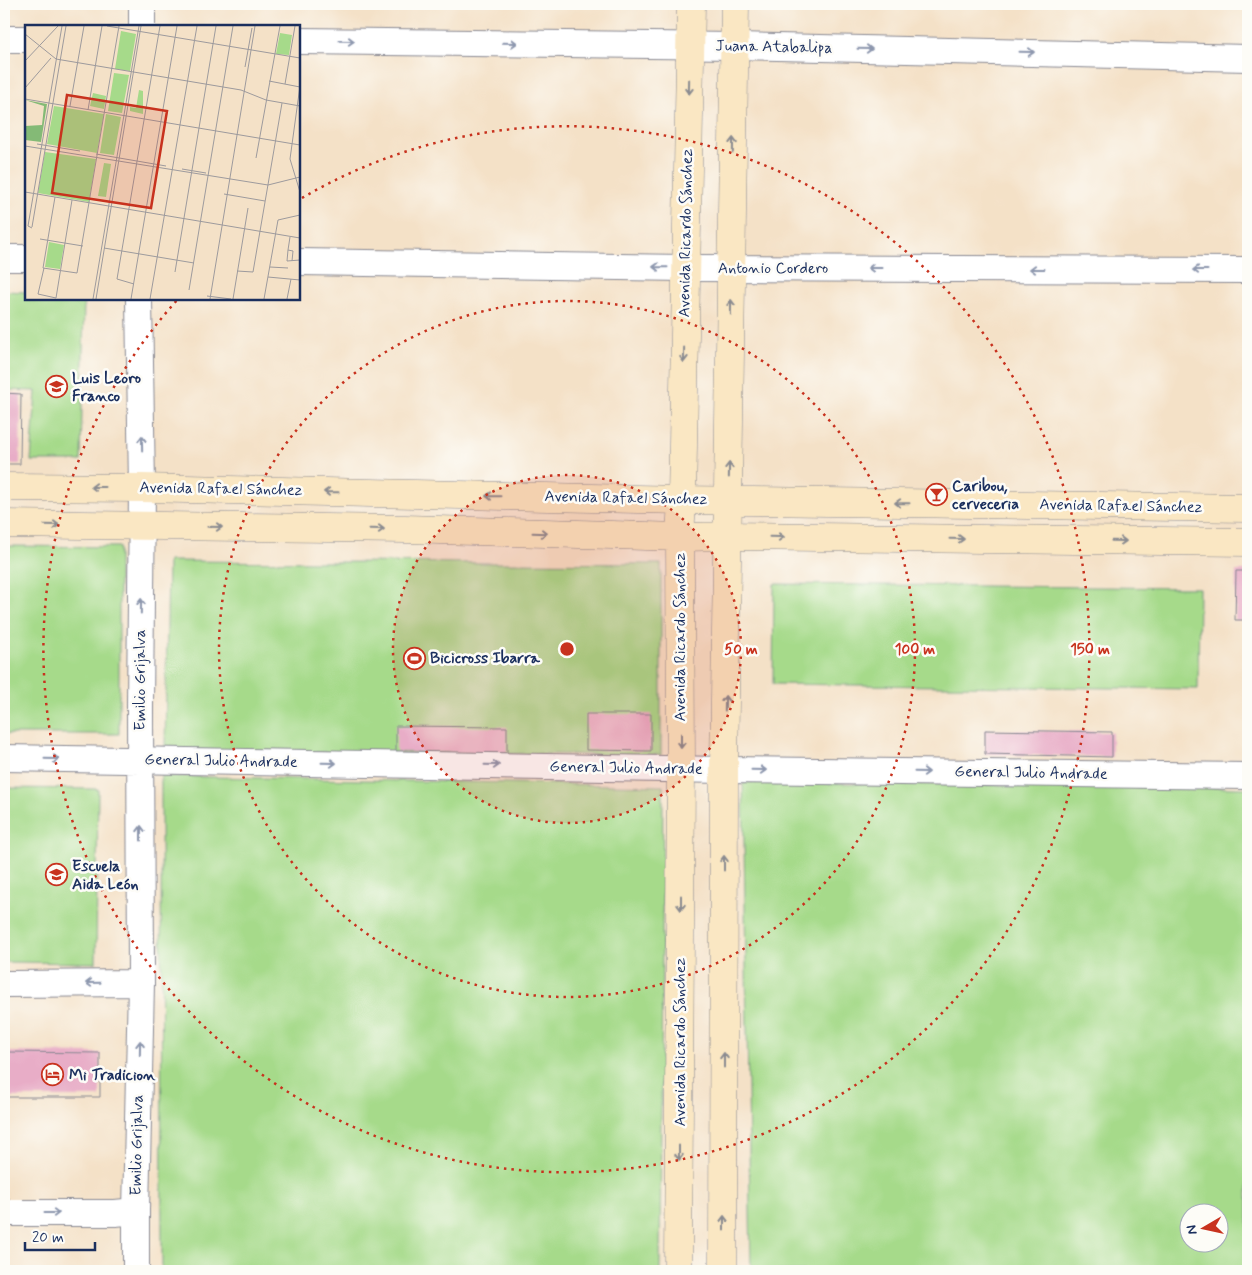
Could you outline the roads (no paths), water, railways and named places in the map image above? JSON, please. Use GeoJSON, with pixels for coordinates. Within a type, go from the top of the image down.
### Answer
{"type":"FeatureCollection","features":[{"type":"Feature","properties":{"kind":"main road","name":"Avenida Ricardo Sánchez"},"geometry":{"type":"LineString","coordinates":[[678,1271],[681,769],[680,537],[691,4]]}},
{"type":"Feature","properties":{"kind":"main road"},"geometry":{"type":"LineString","coordinates":[[723,1271],[724,770],[736,4]]}},
{"type":"Feature","properties":{"kind":"main road","name":"Avenida Rafael Sánchez"},"geometry":{"type":"LineString","coordinates":[[4,487],[142,488],[682,500],[1248,508]]}},
{"type":"Feature","properties":{"kind":"main road"},"geometry":{"type":"LineString","coordinates":[[4,524],[405,529],[680,537],[1248,542]]}},
{"type":"Feature","properties":{"kind":"street"},"geometry":{"type":"LineString","coordinates":[[142,4],[142,25]]}},
{"type":"Feature","properties":{"kind":"street"},"geometry":{"type":"LineString","coordinates":[[4,39],[25,39]]}},
{"type":"Feature","properties":{"kind":"street","name":"Juana Atabalipa"},"geometry":{"type":"LineString","coordinates":[[300,41],[690,45],[1248,58]]}},
{"type":"Feature","properties":{"kind":"street"},"geometry":{"type":"LineString","coordinates":[[4,258],[25,258]]}},
{"type":"Feature","properties":{"kind":"street","name":"Antonio Cordero"},"geometry":{"type":"LineString","coordinates":[[300,262],[686,268],[1248,270]]}},
{"type":"Feature","properties":{"kind":"street","name":"Emilio Grijalva"},"geometry":{"type":"LineString","coordinates":[[136,1271],[141,982],[140,708],[142,488],[140,300]]}},
{"type":"Feature","properties":{"kind":"street","name":"General Julio Andrade"},"geometry":{"type":"LineString","coordinates":[[4,758],[724,770],[1248,776]]}},
{"type":"Feature","properties":{"kind":"street"},"geometry":{"type":"LineString","coordinates":[[4,984],[141,982]]}},
{"type":"Feature","properties":{"kind":"street"},"geometry":{"type":"LineString","coordinates":[[4,1213],[115,1213],[136,1211]]}},
{"type":"Feature","properties":{"kind":"place","name":"Luis Leoro Franco"},"geometry":{"type":"Point","coordinates":[56,387]}},
{"type":"Feature","properties":{"kind":"place","name":"Caribou, cerveceria"},"geometry":{"type":"Point","coordinates":[936,495]}},
{"type":"Feature","properties":{"kind":"place","name":"Bicicross Ibarra"},"geometry":{"type":"Point","coordinates":[414,658]}},
{"type":"Feature","properties":{"kind":"place","name":"Escuela Aida León"},"geometry":{"type":"Point","coordinates":[56,875]}},
{"type":"Feature","properties":{"kind":"place","name":"Mi Tradicion"},"geometry":{"type":"Point","coordinates":[53,1075]}}]}
